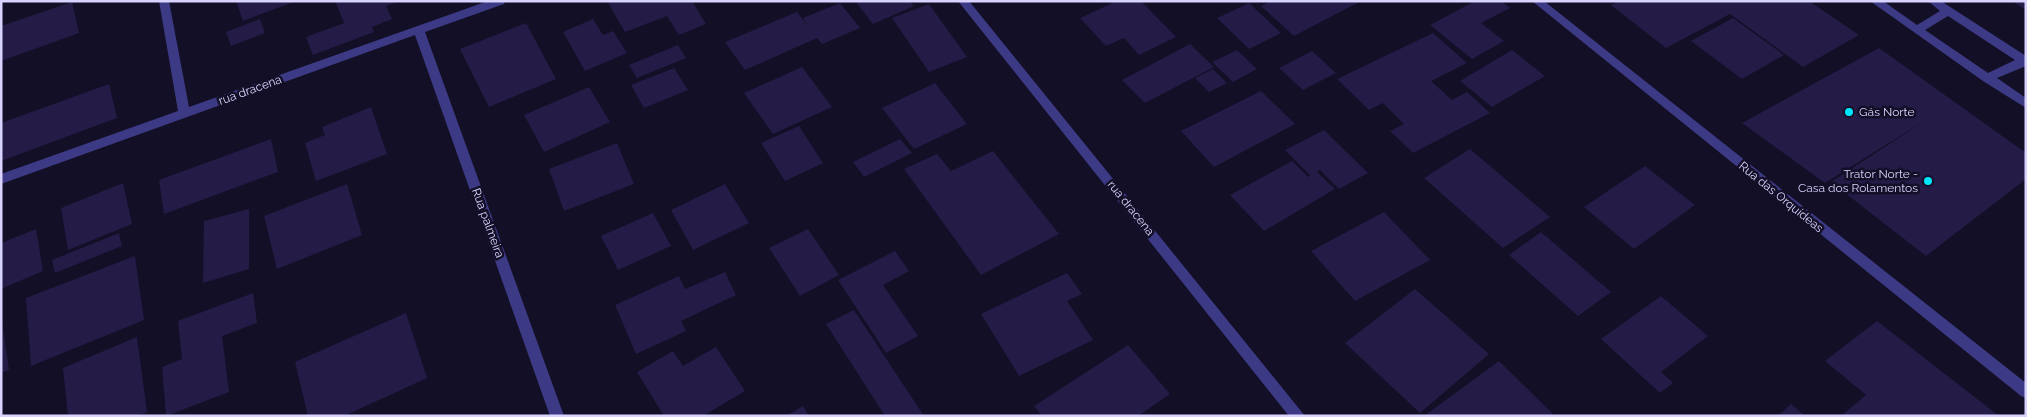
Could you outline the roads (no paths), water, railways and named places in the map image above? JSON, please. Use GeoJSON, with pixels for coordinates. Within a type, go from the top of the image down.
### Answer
{"type":"FeatureCollection","features":[{"type":"Feature","properties":{"kind":"street"},"geometry":{"type":"LineString","coordinates":[[164,1],[184,114]]}},
{"type":"Feature","properties":{"kind":"street","name":"rua dracena"},"geometry":{"type":"LineString","coordinates":[[1,179],[500,1]]}},
{"type":"Feature","properties":{"kind":"street","name":"rua dracena"},"geometry":{"type":"LineString","coordinates":[[963,1],[1298,416]]}},
{"type":"Feature","properties":{"kind":"street","name":"Rua das Orquídeas"},"geometry":{"type":"LineString","coordinates":[[1536,1],[2026,392]]}},
{"type":"Feature","properties":{"kind":"street"},"geometry":{"type":"LineString","coordinates":[[1875,1],[2026,104]]}},
{"type":"Feature","properties":{"kind":"street"},"geometry":{"type":"LineString","coordinates":[[1933,1],[2025,61]]}},
{"type":"Feature","properties":{"kind":"street"},"geometry":{"type":"LineString","coordinates":[[1917,30],[1948,11]]}},
{"type":"Feature","properties":{"kind":"street","name":"Rua palmeira"},"geometry":{"type":"LineString","coordinates":[[419,30],[557,416]]}},
{"type":"Feature","properties":{"kind":"street"},"geometry":{"type":"LineString","coordinates":[[1987,78],[2025,61]]}},
{"type":"Feature","properties":{"kind":"place","name":"Gás Norte"},"geometry":{"type":"Point","coordinates":[1849,112]}},
{"type":"Feature","properties":{"kind":"place","name":"Trator Norte - Casa dos Rolamentos"},"geometry":{"type":"Point","coordinates":[1928,181]}}]}
